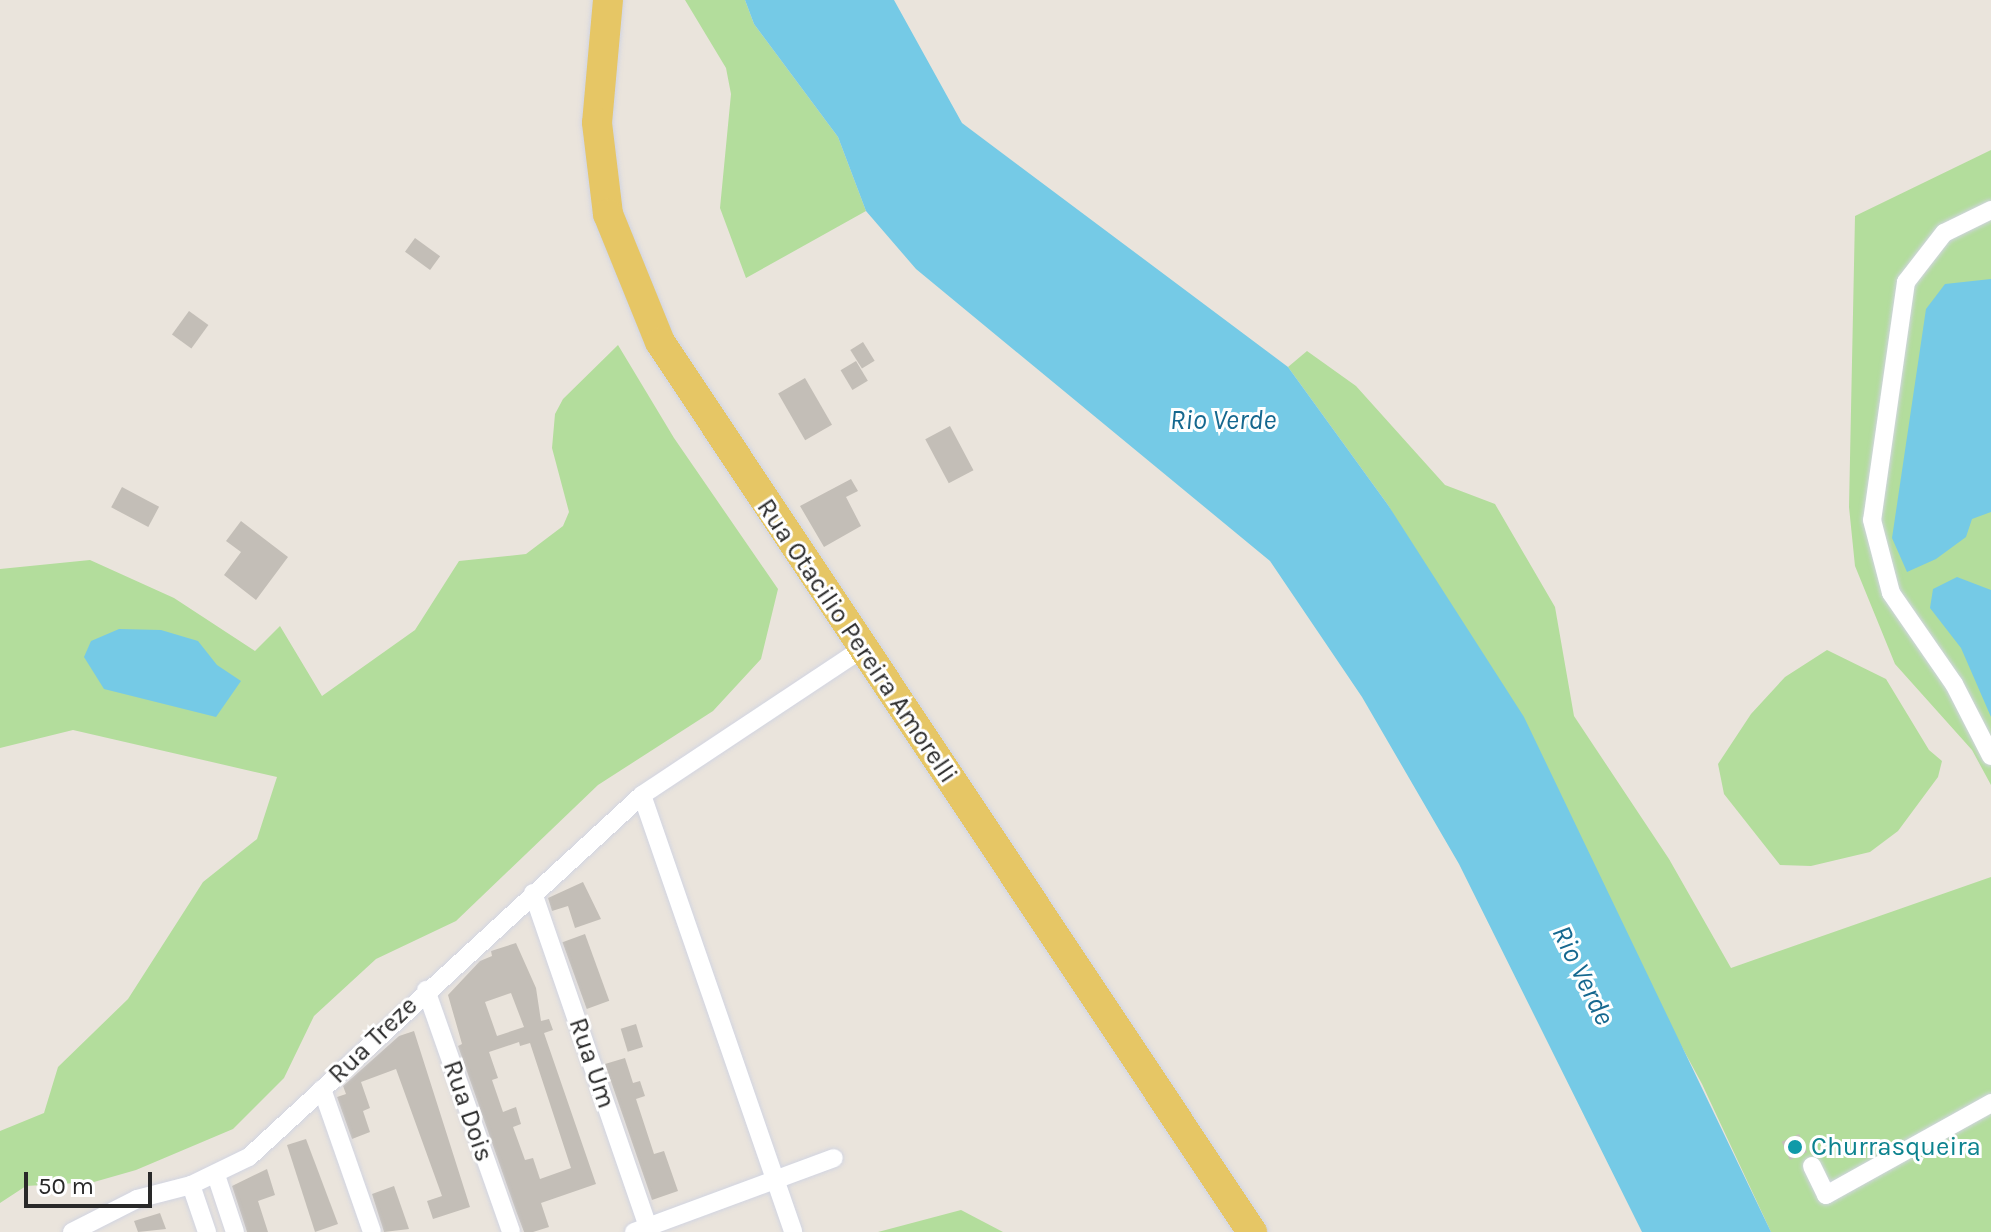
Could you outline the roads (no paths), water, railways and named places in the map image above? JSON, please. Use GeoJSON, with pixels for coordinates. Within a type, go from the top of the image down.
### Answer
{"type":"FeatureCollection","features":[{"type":"Feature","properties":{"kind":"main road","name":"Rua Otacilio Pereira Amorelli"},"geometry":{"type":"LineString","coordinates":[[608,0],[597,123],[608,214],[627,271],[668,355],[1252,1232]]}},
{"type":"Feature","properties":{"kind":"street"},"geometry":{"type":"LineString","coordinates":[[1991,210],[1944,233],[1906,282],[1872,520],[1891,593],[1954,684],[1991,756]]}},
{"type":"Feature","properties":{"kind":"street","name":"Rua Treze"},"geometry":{"type":"LineString","coordinates":[[72,1232],[137,1199],[191,1185],[249,1157],[426,990],[642,795],[862,649]]}},
{"type":"Feature","properties":{"kind":"street"},"geometry":{"type":"LineString","coordinates":[[642,795],[793,1232]]}},
{"type":"Feature","properties":{"kind":"street","name":"Rua Um"},"geometry":{"type":"LineString","coordinates":[[533,893],[644,1230]]}},
{"type":"Feature","properties":{"kind":"street","name":"Rua Dois"},"geometry":{"type":"LineString","coordinates":[[426,990],[511,1232]]}},
{"type":"Feature","properties":{"kind":"street"},"geometry":{"type":"LineString","coordinates":[[322,1089],[372,1232]]}},
{"type":"Feature","properties":{"kind":"street"},"geometry":{"type":"LineString","coordinates":[[1812,1166],[1826,1195],[1991,1103]]}},
{"type":"Feature","properties":{"kind":"street"},"geometry":{"type":"LineString","coordinates":[[644,1230],[834,1158]]}},
{"type":"Feature","properties":{"kind":"street"},"geometry":{"type":"LineString","coordinates":[[216,1175],[235,1232]]}},
{"type":"Feature","properties":{"kind":"street"},"geometry":{"type":"LineString","coordinates":[[191,1185],[207,1232]]}},
{"type":"Feature","properties":{"kind":"water","name":"Rio Verde"},"geometry":{"type":"Polygon","coordinates":[[[745,0],[894,0],[962,123],[1288,367],[1388,505],[1524,717],[1771,1232],[1642,1232],[1459,864],[1362,697],[1270,561],[916,269],[866,211],[838,137],[754,24],[745,0]]]}},
{"type":"Feature","properties":{"kind":"water"},"geometry":{"type":"Polygon","coordinates":[[[1991,279],[1991,512],[1972,519],[1966,537],[1936,559],[1907,572],[1892,538],[1926,309],[1945,284],[1991,279]]]}},
{"type":"Feature","properties":{"kind":"water"},"geometry":{"type":"Polygon","coordinates":[[[1957,577],[1991,590],[1991,717],[1961,648],[1930,608],[1933,589],[1957,577]]]}},
{"type":"Feature","properties":{"kind":"water"},"geometry":{"type":"Polygon","coordinates":[[[119,629],[161,630],[198,641],[217,665],[241,681],[216,717],[104,689],[84,657],[91,641],[119,629]]]}},
{"type":"Feature","properties":{"kind":"place","name":"Churrasqueira"},"geometry":{"type":"Point","coordinates":[1795,1147]}}]}
